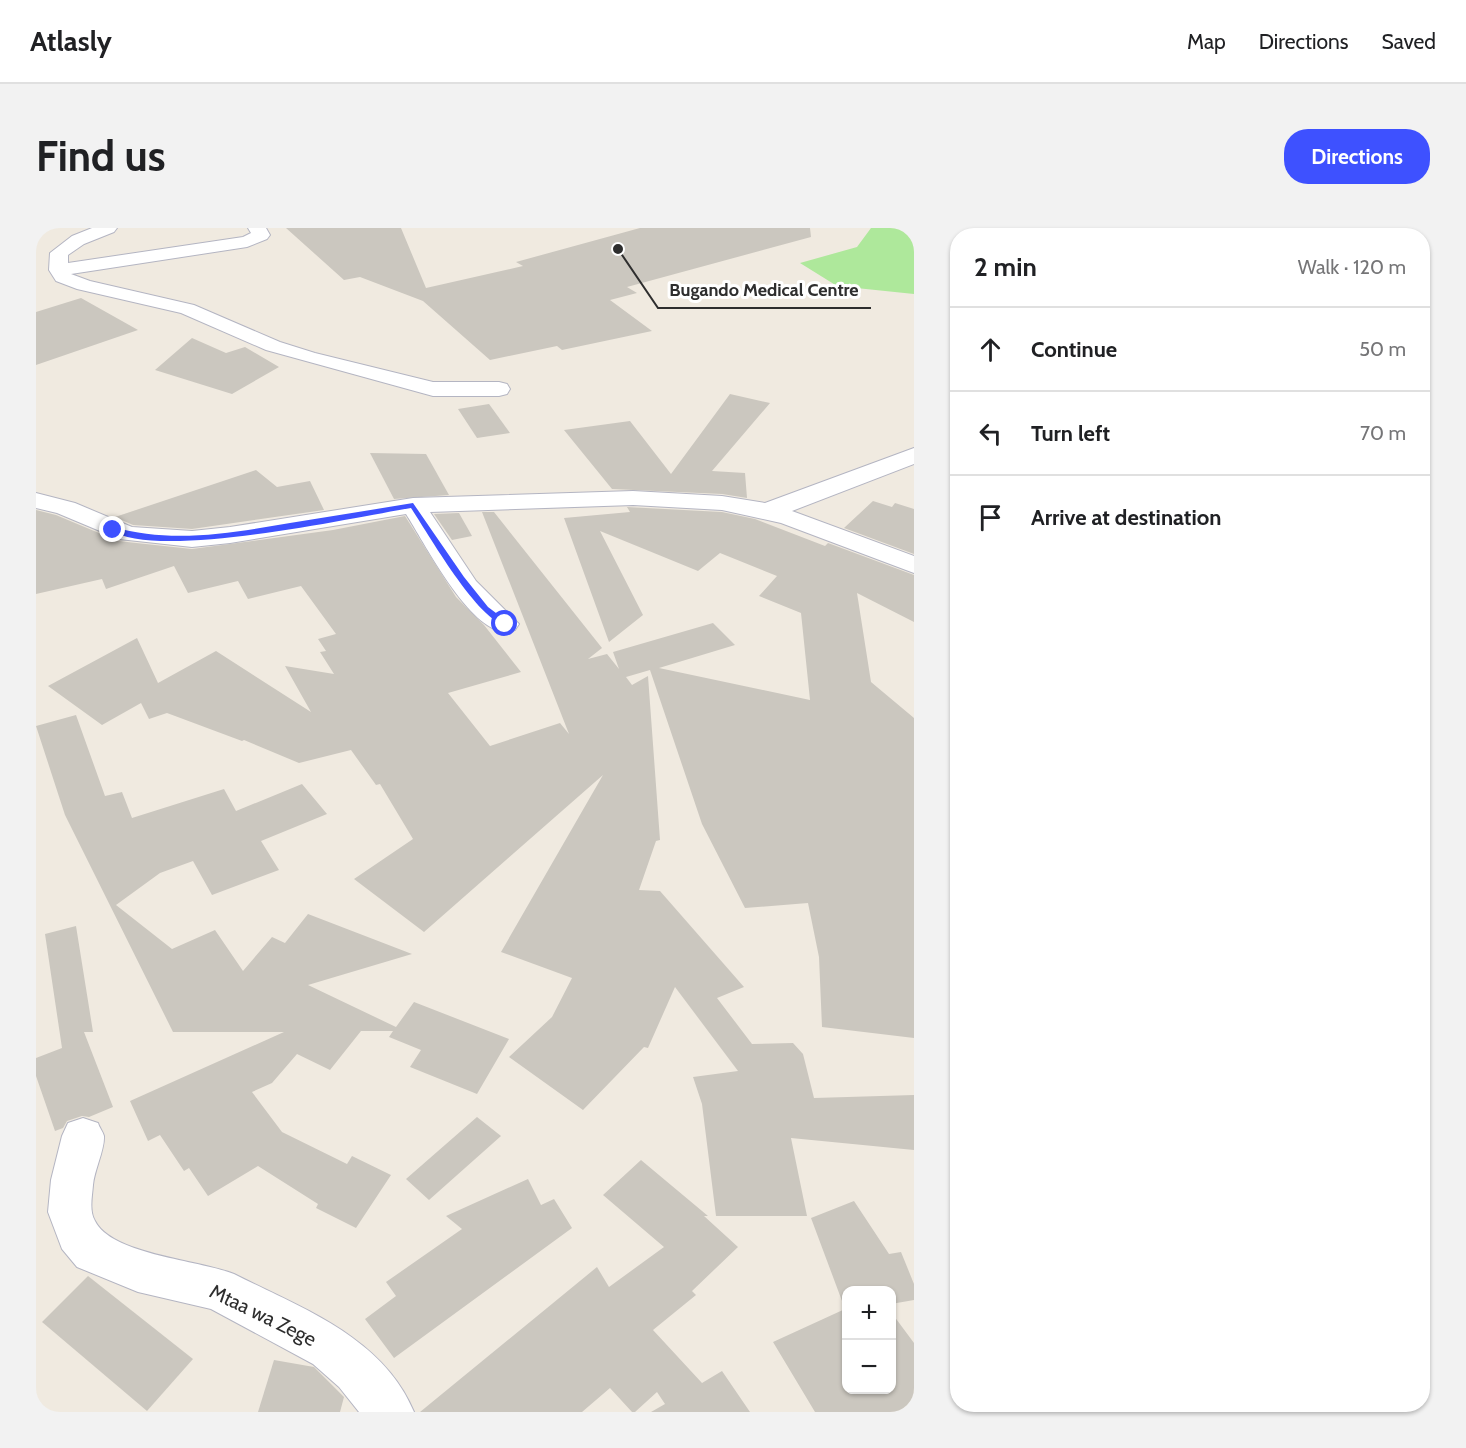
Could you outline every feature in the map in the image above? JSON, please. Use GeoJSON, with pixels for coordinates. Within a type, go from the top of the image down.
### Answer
{"type":"FeatureCollection","features":[{"type":"Feature","properties":{"kind":"street"},"geometry":{"type":"LineString","coordinates":[[108,228],[78,240],[59,253],[58,270],[63,277],[84,285],[187,309],[273,345],[309,357],[433,389],[500,389]]}},
{"type":"Feature","properties":{"kind":"street"},"geometry":{"type":"LineString","coordinates":[[58,270],[247,242],[261,235],[257,228]]}},
{"type":"Feature","properties":{"kind":"street"},"geometry":{"type":"LineString","coordinates":[[767,511],[914,456]]}},
{"type":"Feature","properties":{"kind":"street"},"geometry":{"type":"LineString","coordinates":[[36,500],[66,508],[128,534],[192,539],[230,536],[413,505],[633,498],[722,503],[767,511],[914,565]]}},
{"type":"Feature","properties":{"kind":"street"},"geometry":{"type":"LineString","coordinates":[[413,505],[461,579],[485,609],[505,624]]}},
{"type":"Feature","properties":{"kind":"street","name":"Mtaa wa Zege"},"geometry":{"type":"LineString","coordinates":[[83,1136],[72,1179],[70,1212],[78,1235],[93,1252],[138,1271],[218,1289],[330,1348],[356,1370],[390,1412]]}},
{"type":"Feature","properties":{"kind":"green space"},"geometry":{"type":"Polygon","coordinates":[[[871,228],[914,228],[914,294],[837,286],[800,263],[857,247],[871,228]]]}},
{"type":"Feature","properties":{"kind":"building"},"geometry":{"type":"Polygon","coordinates":[[[286,228],[401,228],[426,288],[523,266],[516,262],[640,228],[810,228],[811,237],[627,287],[637,293],[610,300],[652,331],[562,350],[557,346],[490,360],[423,301],[360,277],[344,280],[286,228]]]}},
{"type":"Feature","properties":{"kind":"building"},"geometry":{"type":"Polygon","coordinates":[[[81,298],[138,330],[36,365],[36,312],[81,298]]]}},
{"type":"Feature","properties":{"kind":"building"},"geometry":{"type":"Polygon","coordinates":[[[192,338],[226,353],[245,347],[279,367],[232,394],[155,370],[192,338]]]}},
{"type":"Feature","properties":{"kind":"building"},"geometry":{"type":"Polygon","coordinates":[[[730,394],[770,403],[712,471],[745,473],[747,498],[722,494],[612,489],[564,430],[630,421],[671,474],[730,394]]]}},
{"type":"Feature","properties":{"kind":"building"},"geometry":{"type":"Polygon","coordinates":[[[489,404],[510,433],[477,438],[458,409],[489,404]]]}},
{"type":"Feature","properties":{"kind":"building"},"geometry":{"type":"Polygon","coordinates":[[[370,453],[426,454],[449,495],[394,499],[370,453]]]}},
{"type":"Feature","properties":{"kind":"building"},"geometry":{"type":"Polygon","coordinates":[[[256,470],[277,487],[310,481],[324,510],[192,529],[133,525],[115,517],[256,470]]]}},
{"type":"Feature","properties":{"kind":"building"},"geometry":{"type":"Polygon","coordinates":[[[873,501],[892,507],[895,503],[914,509],[914,554],[844,528],[873,501]]]}},
{"type":"Feature","properties":{"kind":"building"},"geometry":{"type":"Polygon","coordinates":[[[627,507],[722,512],[755,519],[825,546],[828,543],[914,575],[914,622],[857,593],[871,682],[914,718],[914,1038],[822,1027],[819,957],[808,903],[745,908],[702,824],[650,670],[626,677],[632,685],[648,676],[660,840],[656,841],[639,890],[660,891],[744,987],[717,998],[752,1044],[793,1043],[803,1054],[814,1098],[914,1095],[914,1150],[791,1138],[807,1216],[716,1216],[702,1104],[693,1077],[738,1071],[675,987],[648,1048],[644,1047],[583,1110],[509,1057],[552,1017],[572,978],[501,952],[603,775],[424,932],[354,879],[413,839],[380,784],[376,785],[351,750],[299,763],[244,740],[167,713],[149,719],[141,703],[102,725],[48,686],[137,638],[158,683],[216,651],[311,712],[285,666],[334,674],[320,652],[326,651],[318,639],[336,634],[301,586],[248,599],[238,581],[188,593],[174,566],[106,589],[102,579],[36,594],[36,510],[56,515],[118,541],[192,549],[333,530],[405,516],[456,597],[484,625],[521,672],[448,693],[490,746],[560,723],[569,734],[482,512],[494,512],[602,648],[588,659],[607,654],[619,669],[613,652],[713,623],[735,645],[659,668],[810,700],[801,613],[759,596],[777,576],[720,553],[698,571],[600,531],[643,615],[609,642],[564,518],[630,512],[627,507]]]}},
{"type":"Feature","properties":{"kind":"building"},"geometry":{"type":"Polygon","coordinates":[[[459,513],[472,536],[452,540],[434,514],[459,513]]]}},
{"type":"Feature","properties":{"kind":"building"},"geometry":{"type":"Polygon","coordinates":[[[76,715],[105,796],[122,792],[132,818],[224,789],[236,811],[302,784],[327,814],[261,841],[279,870],[212,895],[193,861],[160,873],[116,905],[172,949],[215,930],[243,971],[272,937],[285,943],[308,914],[412,954],[308,985],[396,1027],[414,1002],[509,1039],[477,1094],[410,1067],[421,1050],[389,1037],[393,1031],[361,1031],[330,1070],[297,1054],[272,1083],[252,1092],[282,1132],[347,1164],[352,1156],[391,1175],[356,1228],[316,1208],[318,1204],[258,1166],[208,1196],[189,1168],[184,1171],[160,1135],[148,1141],[130,1101],[284,1032],[173,1032],[65,815],[36,726],[76,715]]]}},
{"type":"Feature","properties":{"kind":"building"},"geometry":{"type":"Polygon","coordinates":[[[76,926],[93,1032],[84,1032],[113,1107],[89,1117],[82,1116],[67,1121],[63,1128],[55,1131],[36,1076],[36,1058],[62,1048],[45,934],[76,926]]]}},
{"type":"Feature","properties":{"kind":"building"},"geometry":{"type":"Polygon","coordinates":[[[477,1117],[501,1136],[429,1200],[406,1179],[477,1117]]]}},
{"type":"Feature","properties":{"kind":"building"},"geometry":{"type":"Polygon","coordinates":[[[641,1160],[708,1216],[704,1216],[738,1247],[692,1291],[696,1295],[653,1330],[702,1383],[722,1371],[750,1412],[651,1412],[665,1404],[657,1392],[635,1412],[632,1412],[610,1388],[582,1412],[420,1412],[597,1267],[609,1287],[664,1247],[603,1195],[641,1160]]]}},
{"type":"Feature","properties":{"kind":"building"},"geometry":{"type":"Polygon","coordinates":[[[528,1179],[541,1205],[554,1199],[572,1228],[394,1358],[365,1319],[396,1296],[386,1282],[462,1229],[446,1216],[528,1179]]]}},
{"type":"Feature","properties":{"kind":"building"},"geometry":{"type":"Polygon","coordinates":[[[854,1201],[889,1254],[901,1252],[914,1284],[914,1300],[896,1303],[896,1286],[842,1286],[842,1301],[811,1218],[854,1201]]]}},
{"type":"Feature","properties":{"kind":"building"},"geometry":{"type":"Polygon","coordinates":[[[88,1276],[193,1359],[147,1411],[42,1322],[88,1276]]]}},
{"type":"Feature","properties":{"kind":"building"},"geometry":{"type":"Polygon","coordinates":[[[842,1310],[842,1394],[896,1394],[896,1319],[914,1343],[914,1412],[815,1412],[773,1342],[842,1310]]]}},
{"type":"Feature","properties":{"kind":"building"},"geometry":{"type":"Polygon","coordinates":[[[274,1360],[314,1367],[344,1397],[340,1412],[258,1412],[274,1360]]]}},
{"type":"Feature","properties":{"kind":"place","name":"Bugando Medical Centre"},"geometry":{"type":"Point","coordinates":[618,249]}},
{"type":"Feature","properties":{"kind":"route"},"geometry":{"type":"LineString","coordinates":[[113,530],[155,538],[192,539],[230,536],[413,505],[461,579],[485,609],[505,624]]}}]}
